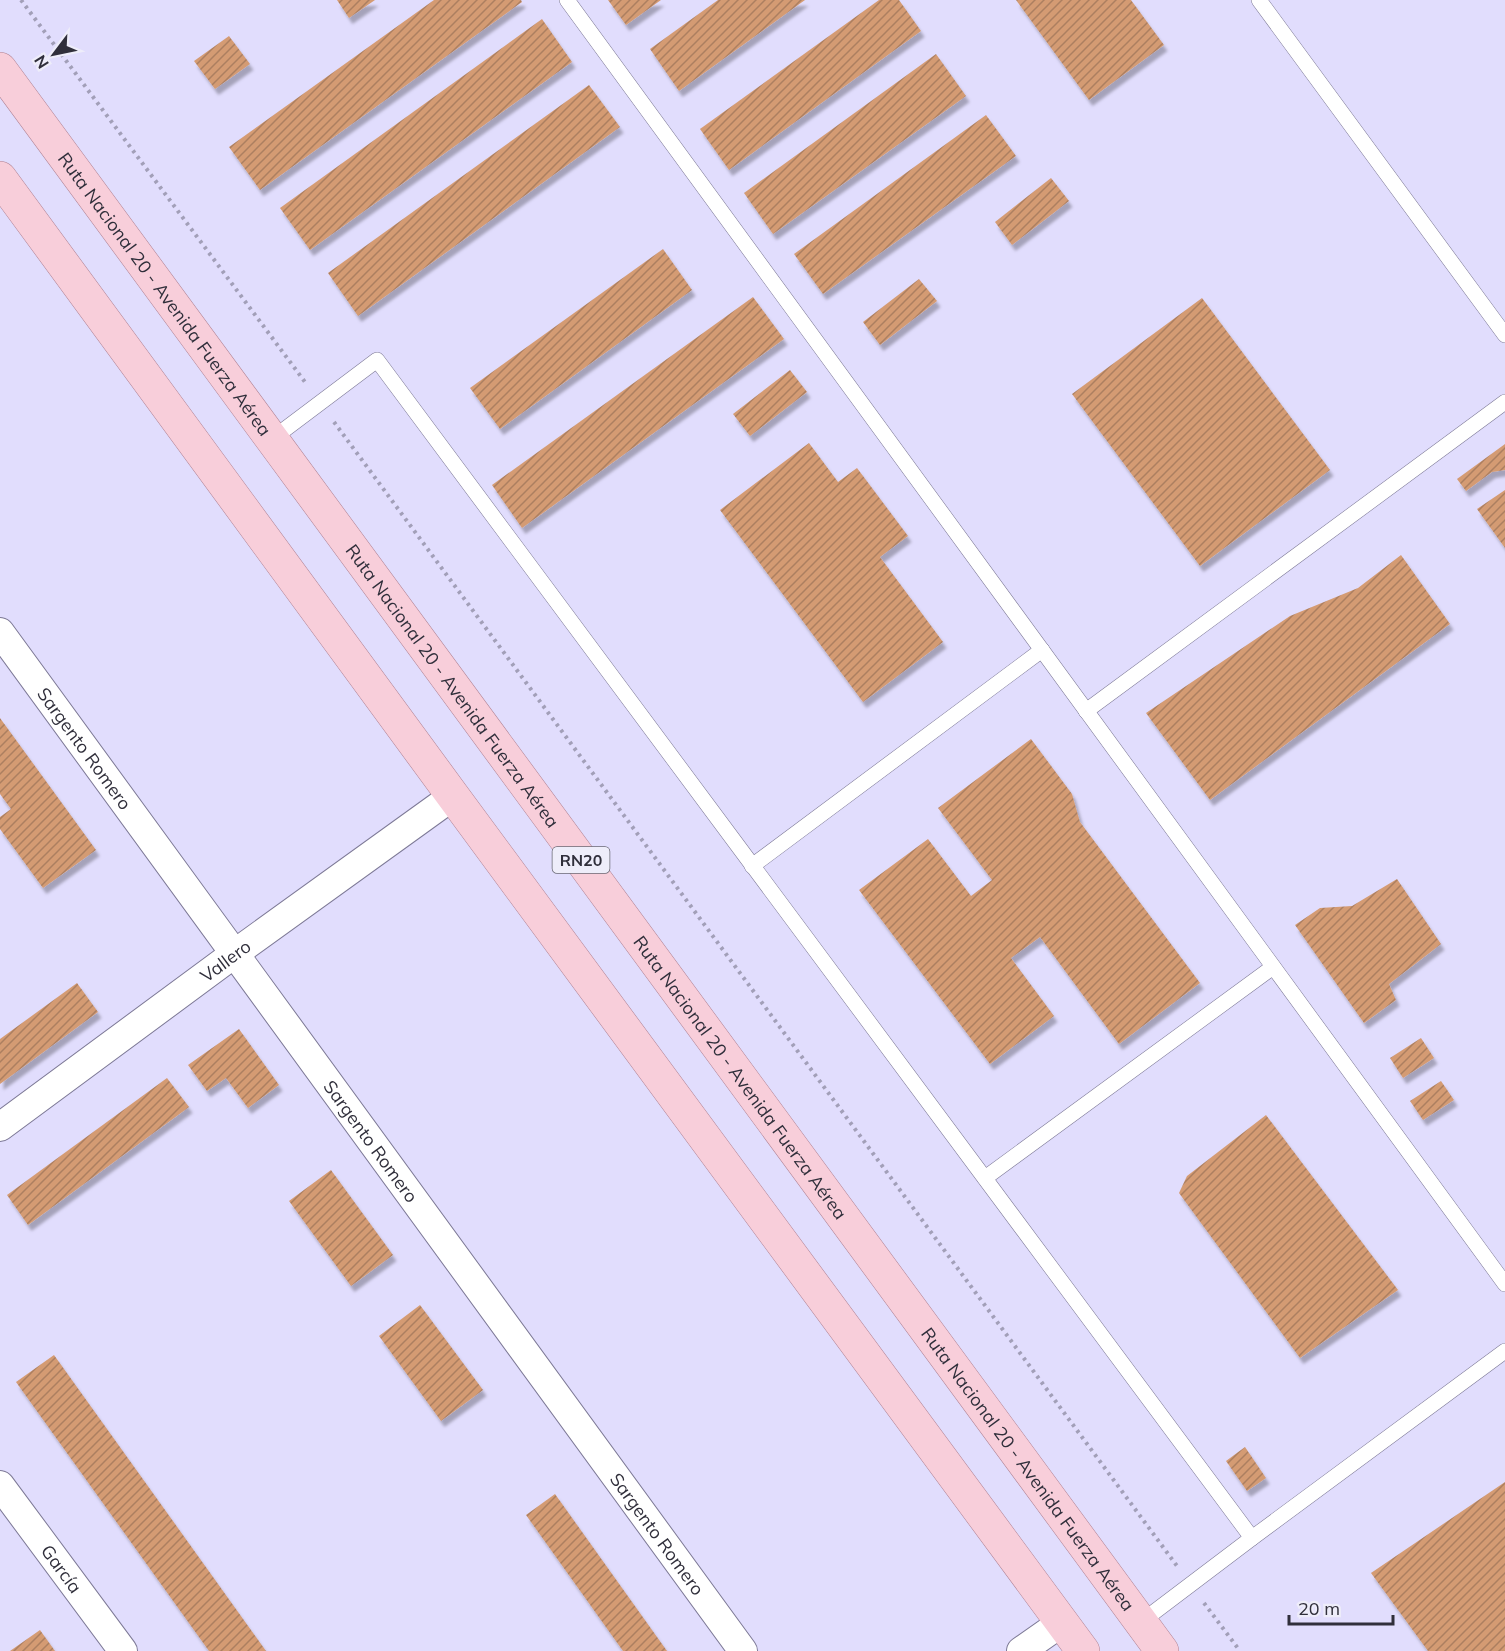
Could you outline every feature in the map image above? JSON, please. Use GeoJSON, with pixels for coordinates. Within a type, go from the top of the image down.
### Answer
{"type":"FeatureCollection","features":[{"type":"Feature","properties":{"kind":"main road","name":"Ruta Nacional 20 - Avenida Fuerza Aérea"},"geometry":{"type":"LineString","coordinates":[[0,69],[1162,1651]]}},
{"type":"Feature","properties":{"kind":"main road"},"geometry":{"type":"LineString","coordinates":[[0,178],[1083,1651]]}},
{"type":"Feature","properties":{"kind":"street","name":"Sargento Romero"},"geometry":{"type":"LineString","coordinates":[[0,632],[743,1651]]}},
{"type":"Feature","properties":{"kind":"street","name":"Vallero"},"geometry":{"type":"LineString","coordinates":[[0,1127],[453,796]]}},
{"type":"Feature","properties":{"kind":"street","name":"García"},"geometry":{"type":"LineString","coordinates":[[0,1485],[123,1651]]}},
{"type":"Feature","properties":{"kind":"street"},"geometry":{"type":"LineString","coordinates":[[1021,1651],[1061,1623]]}},
{"type":"Feature","properties":{"kind":"lane"},"geometry":{"type":"LineString","coordinates":[[567,0],[1505,1284]]}},
{"type":"Feature","properties":{"kind":"lane"},"geometry":{"type":"LineString","coordinates":[[1259,0],[1505,335]]}},
{"type":"Feature","properties":{"kind":"lane"},"geometry":{"type":"LineString","coordinates":[[272,439],[376,360],[1252,1538]]}},
{"type":"Feature","properties":{"kind":"lane"},"geometry":{"type":"LineString","coordinates":[[1086,711],[1505,402]]}},
{"type":"Feature","properties":{"kind":"lane"},"geometry":{"type":"LineString","coordinates":[[752,866],[1041,650]]}},
{"type":"Feature","properties":{"kind":"lane"},"geometry":{"type":"LineString","coordinates":[[985,1178],[1273,967]]}},
{"type":"Feature","properties":{"kind":"lane"},"geometry":{"type":"LineString","coordinates":[[1141,1622],[1505,1351]]}},
{"type":"Feature","properties":{"kind":"path"},"geometry":{"type":"LineString","coordinates":[[21,0],[1240,1651]]}},
{"type":"Feature","properties":{"kind":"building"},"geometry":{"type":"Polygon","coordinates":[[[337,0],[375,0],[349,18],[337,0]]]}},
{"type":"Feature","properties":{"kind":"building"},"geometry":{"type":"Polygon","coordinates":[[[434,0],[521,0],[522,2],[260,190],[229,147],[434,0]]]}},
{"type":"Feature","properties":{"kind":"building"},"geometry":{"type":"Polygon","coordinates":[[[608,0],[661,0],[626,25],[608,0]]]}},
{"type":"Feature","properties":{"kind":"building"},"geometry":{"type":"Polygon","coordinates":[[[718,0],[805,0],[679,91],[650,49],[718,0]]]}},
{"type":"Feature","properties":{"kind":"building"},"geometry":{"type":"Polygon","coordinates":[[[879,0],[899,0],[921,31],[729,170],[700,129],[879,0]]]}},
{"type":"Feature","properties":{"kind":"building"},"geometry":{"type":"Polygon","coordinates":[[[1016,0],[1131,0],[1164,45],[1089,100],[1016,0]]]}},
{"type":"Feature","properties":{"kind":"building"},"geometry":{"type":"Polygon","coordinates":[[[542,19],[572,62],[310,250],[280,208],[542,19]]]}},
{"type":"Feature","properties":{"kind":"building"},"geometry":{"type":"Polygon","coordinates":[[[229,36],[250,64],[215,89],[194,61],[229,36]]]}},
{"type":"Feature","properties":{"kind":"building"},"geometry":{"type":"Polygon","coordinates":[[[936,54],[966,96],[773,234],[744,193],[936,54]]]}},
{"type":"Feature","properties":{"kind":"building"},"geometry":{"type":"Polygon","coordinates":[[[589,85],[620,127],[358,316],[328,273],[589,85]]]}},
{"type":"Feature","properties":{"kind":"building"},"geometry":{"type":"Polygon","coordinates":[[[986,115],[1016,156],[823,294],[794,254],[986,115]]]}},
{"type":"Feature","properties":{"kind":"building"},"geometry":{"type":"Polygon","coordinates":[[[1051,178],[1069,201],[1012,245],[995,222],[1051,178]]]}},
{"type":"Feature","properties":{"kind":"building"},"geometry":{"type":"Polygon","coordinates":[[[663,249],[692,290],[500,429],[470,388],[663,249]]]}},
{"type":"Feature","properties":{"kind":"building"},"geometry":{"type":"Polygon","coordinates":[[[919,279],[937,301],[880,345],[863,322],[919,279]]]}},
{"type":"Feature","properties":{"kind":"building"},"geometry":{"type":"Polygon","coordinates":[[[753,297],[784,339],[522,528],[492,485],[753,297]]]}},
{"type":"Feature","properties":{"kind":"building"},"geometry":{"type":"Polygon","coordinates":[[[1202,298],[1330,470],[1200,566],[1072,394],[1202,298]]]}},
{"type":"Feature","properties":{"kind":"building"},"geometry":{"type":"Polygon","coordinates":[[[790,370],[807,392],[750,436],[733,414],[790,370]]]}},
{"type":"Feature","properties":{"kind":"building"},"geometry":{"type":"Polygon","coordinates":[[[809,443],[838,482],[857,468],[908,536],[880,557],[943,642],[863,702],[720,510],[809,443]]]}},
{"type":"Feature","properties":{"kind":"building"},"geometry":{"type":"Polygon","coordinates":[[[1505,444],[1505,470],[1492,472],[1466,491],[1457,479],[1505,444]]]}},
{"type":"Feature","properties":{"kind":"building"},"geometry":{"type":"Polygon","coordinates":[[[1505,490],[1505,548],[1477,509],[1505,490]]]}},
{"type":"Feature","properties":{"kind":"building"},"geometry":{"type":"Polygon","coordinates":[[[1401,555],[1450,624],[1210,800],[1146,713],[1290,616],[1358,588],[1401,555]]]}},
{"type":"Feature","properties":{"kind":"building"},"geometry":{"type":"Polygon","coordinates":[[[0,718],[96,850],[43,888],[0,829],[0,817],[11,809],[0,794],[0,718]]]}},
{"type":"Feature","properties":{"kind":"building"},"geometry":{"type":"Polygon","coordinates":[[[1031,739],[1072,794],[1080,822],[1200,983],[1119,1044],[1040,937],[1011,958],[1054,1016],[990,1064],[859,890],[928,839],[971,896],[992,880],[938,808],[1031,739]]]}},
{"type":"Feature","properties":{"kind":"building"},"geometry":{"type":"Polygon","coordinates":[[[1397,879],[1441,944],[1389,984],[1396,1000],[1364,1023],[1295,925],[1320,908],[1352,906],[1397,879]]]}},
{"type":"Feature","properties":{"kind":"building"},"geometry":{"type":"Polygon","coordinates":[[[77,983],[98,1012],[0,1084],[0,1039],[77,983]]]}},
{"type":"Feature","properties":{"kind":"building"},"geometry":{"type":"Polygon","coordinates":[[[239,1029],[279,1085],[248,1108],[226,1078],[207,1091],[188,1065],[239,1029]]]}},
{"type":"Feature","properties":{"kind":"building"},"geometry":{"type":"Polygon","coordinates":[[[1421,1038],[1434,1058],[1403,1078],[1390,1058],[1421,1038]]]}},
{"type":"Feature","properties":{"kind":"building"},"geometry":{"type":"Polygon","coordinates":[[[167,1078],[189,1107],[28,1225],[7,1195],[167,1078]]]}},
{"type":"Feature","properties":{"kind":"building"},"geometry":{"type":"Polygon","coordinates":[[[1441,1081],[1454,1100],[1423,1120],[1410,1101],[1441,1081]]]}},
{"type":"Feature","properties":{"kind":"building"},"geometry":{"type":"Polygon","coordinates":[[[1266,1115],[1398,1290],[1300,1358],[1179,1193],[1187,1176],[1266,1115]]]}},
{"type":"Feature","properties":{"kind":"building"},"geometry":{"type":"Polygon","coordinates":[[[331,1170],[393,1255],[351,1286],[289,1201],[331,1170]]]}},
{"type":"Feature","properties":{"kind":"building"},"geometry":{"type":"Polygon","coordinates":[[[420,1305],[483,1390],[441,1421],[379,1336],[420,1305]]]}},
{"type":"Feature","properties":{"kind":"building"},"geometry":{"type":"Polygon","coordinates":[[[54,1355],[266,1651],[209,1651],[16,1382],[54,1355]]]}},
{"type":"Feature","properties":{"kind":"building"},"geometry":{"type":"Polygon","coordinates":[[[1245,1447],[1266,1478],[1247,1491],[1226,1461],[1245,1447]]]}},
{"type":"Feature","properties":{"kind":"building"},"geometry":{"type":"Polygon","coordinates":[[[1505,1482],[1505,1651],[1428,1651],[1371,1573],[1505,1482]]]}},
{"type":"Feature","properties":{"kind":"building"},"geometry":{"type":"Polygon","coordinates":[[[555,1494],[667,1651],[623,1651],[526,1515],[555,1494]]]}},
{"type":"Feature","properties":{"kind":"building"},"geometry":{"type":"Polygon","coordinates":[[[40,1630],[55,1651],[10,1651],[40,1630]]]}}]}
